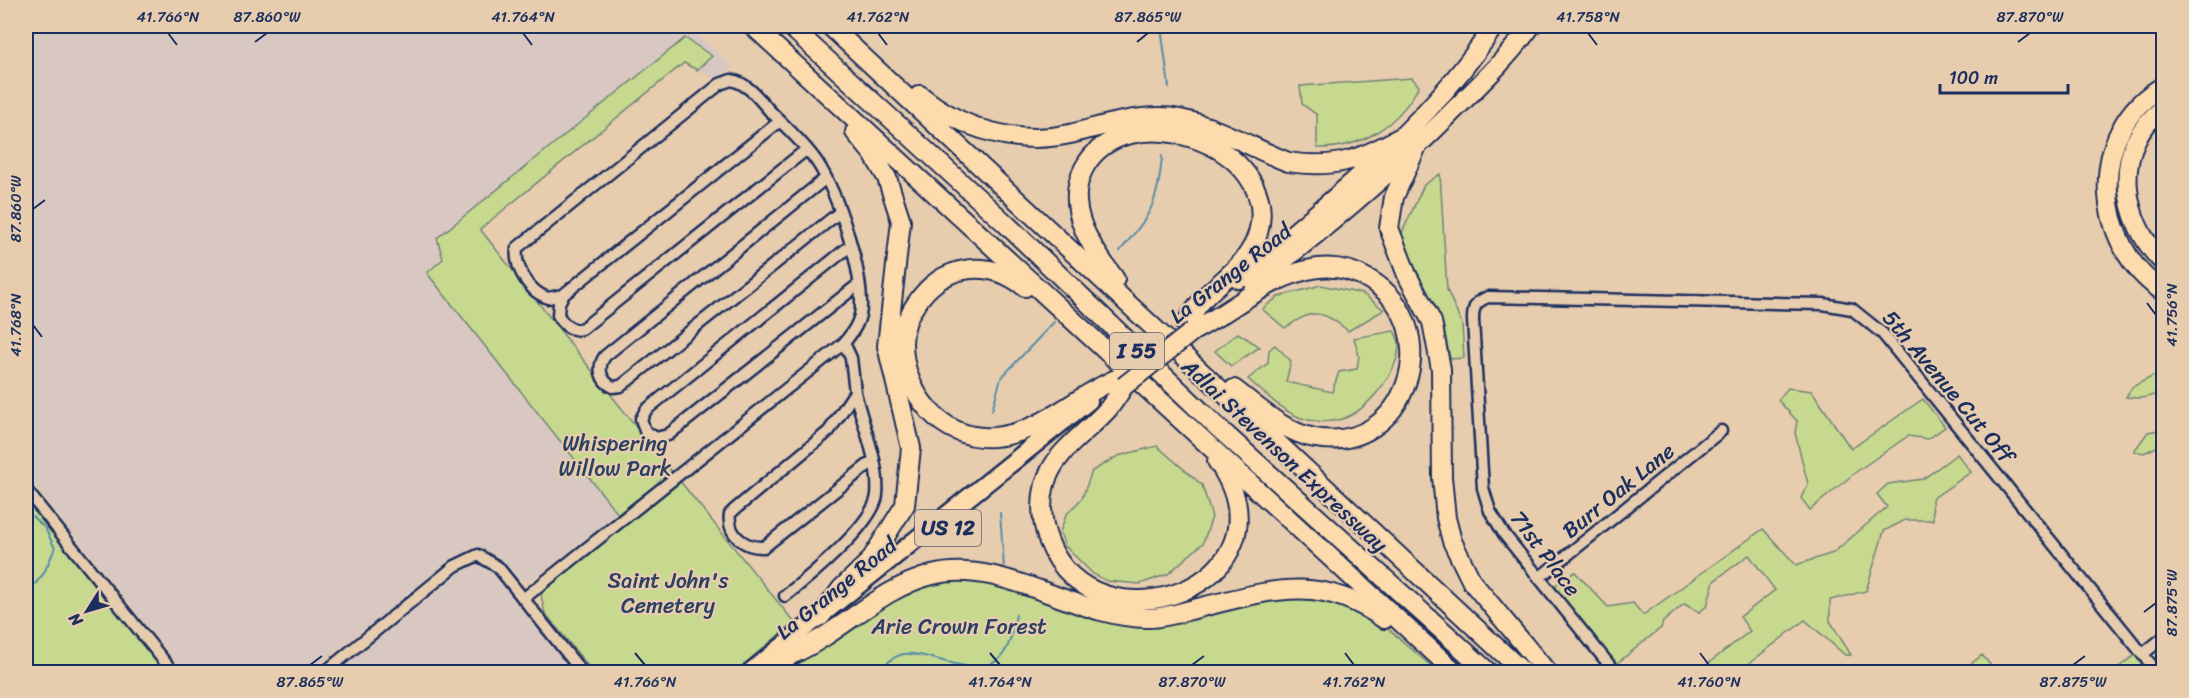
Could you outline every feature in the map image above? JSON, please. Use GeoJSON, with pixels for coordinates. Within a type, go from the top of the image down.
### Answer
{"type":"FeatureCollection","features":[{"type":"Feature","properties":{"kind":"highway","name":"Adlai Stevenson Expressway"},"geometry":{"type":"LineString","coordinates":[[789,26],[1005,223],[1214,424],[1488,672]]}},
{"type":"Feature","properties":{"kind":"highway","name":"Adlai Stevenson Expressway"},"geometry":{"type":"LineString","coordinates":[[831,26],[1523,672]]}},
{"type":"Feature","properties":{"kind":"highway"},"geometry":{"type":"LineString","coordinates":[[831,26],[936,108],[964,123],[1018,137],[1067,135],[1134,119],[1185,119],[1288,162],[1325,166],[1360,158],[1412,140]]}},
{"type":"Feature","properties":{"kind":"highway","name":"La Grange Road"},"geometry":{"type":"LineString","coordinates":[[1412,140],[1494,26]]}},
{"type":"Feature","properties":{"kind":"highway","name":"La Grange Road"},"geometry":{"type":"LineString","coordinates":[[1120,383],[1215,306],[1327,227],[1412,140],[1473,91],[1516,46],[1531,26]]}},
{"type":"Feature","properties":{"kind":"highway"},"geometry":{"type":"LineString","coordinates":[[755,27],[1453,672]]}},
{"type":"Feature","properties":{"kind":"highway"},"geometry":{"type":"LineString","coordinates":[[755,27],[770,49],[855,132],[873,154],[887,178],[901,221],[887,346],[911,448],[905,505],[870,561],[841,589],[821,616]]}},
{"type":"Feature","properties":{"kind":"highway"},"geometry":{"type":"LineString","coordinates":[[2163,86],[2141,103],[2127,122],[2109,162],[2107,186],[2113,227],[2122,249],[2134,267],[2163,292]]}},
{"type":"Feature","properties":{"kind":"highway"},"geometry":{"type":"LineString","coordinates":[[2163,108],[2146,126],[2137,142],[2130,162],[2127,195],[2133,219],[2141,237],[2163,263]]}},
{"type":"Feature","properties":{"kind":"highway"},"geometry":{"type":"LineString","coordinates":[[1146,318],[1094,249],[1080,222],[1078,208],[1077,186],[1087,163],[1101,147],[1122,136],[1150,132],[1192,138],[1219,149],[1230,157],[1251,182],[1259,207],[1259,230],[1252,250],[1234,272],[1215,306]]}},
{"type":"Feature","properties":{"kind":"highway"},"geometry":{"type":"LineString","coordinates":[[1412,140],[1394,197],[1389,228],[1407,275],[1432,322],[1441,369],[1442,477],[1446,518],[1456,550],[1472,582],[1547,672]]}},
{"type":"Feature","properties":{"kind":"highway"},"geometry":{"type":"LineString","coordinates":[[1192,363],[1226,382],[1294,432],[1316,439],[1360,434],[1378,423],[1392,410],[1411,376],[1411,340],[1406,319],[1395,301],[1380,286],[1361,274],[1321,267],[1302,271],[1215,306]]}},
{"type":"Feature","properties":{"kind":"highway"},"geometry":{"type":"LineString","coordinates":[[1096,340],[1014,278],[991,270],[975,268],[952,272],[924,292],[912,310],[903,342],[911,382],[921,400],[942,423],[973,435],[993,437],[1025,430],[1099,400],[1120,383]]}},
{"type":"Feature","properties":{"kind":"highway"},"geometry":{"type":"LineString","coordinates":[[1120,383],[1099,400],[1056,461],[1045,485],[1042,510],[1047,537],[1065,568],[1087,585],[1116,598],[1152,600],[1187,591],[1219,567],[1236,537],[1238,513],[1230,482],[1216,459],[1181,419]]}},
{"type":"Feature","properties":{"kind":"highway"},"geometry":{"type":"LineString","coordinates":[[795,653],[819,642],[894,588],[933,575],[965,573],[983,574],[1114,614],[1141,617],[1166,616],[1279,589],[1299,588],[1336,593],[1371,610],[1453,672]]}},
{"type":"Feature","properties":{"kind":"main road","name":"La Grange Road"},"geometry":{"type":"LineString","coordinates":[[750,672],[1099,400]]}},
{"type":"Feature","properties":{"kind":"main road","name":"La Grange Road"},"geometry":{"type":"LineString","coordinates":[[771,672],[1099,400]]}},
{"type":"Feature","properties":{"kind":"street"},"geometry":{"type":"LineString","coordinates":[[523,598],[844,343],[852,334],[860,316],[859,284],[850,246],[840,212],[826,178],[807,149],[780,121],[746,86],[731,80],[720,84],[517,248],[518,266],[532,287],[548,298],[563,296]]}},
{"type":"Feature","properties":{"kind":"street"},"geometry":{"type":"LineString","coordinates":[[780,121],[563,296],[557,309],[561,321],[577,330],[586,327],[807,149]]}},
{"type":"Feature","properties":{"kind":"street"},"geometry":{"type":"LineString","coordinates":[[826,178],[605,356],[600,369],[605,381],[613,387],[621,387],[840,212]]}},
{"type":"Feature","properties":{"kind":"street"},"geometry":{"type":"LineString","coordinates":[[850,246],[646,410],[641,419],[645,431],[656,438],[669,435],[859,284]]}},
{"type":"Feature","properties":{"kind":"street","name":"5th Avenue Cut Off"},"geometry":{"type":"LineString","coordinates":[[1478,301],[1498,296],[1773,301],[1823,304],[1852,309],[1883,334],[2157,672]]}},
{"type":"Feature","properties":{"kind":"street","name":"71st Place"},"geometry":{"type":"LineString","coordinates":[[1478,301],[1473,309],[1473,320],[1483,488],[1490,511],[1504,534],[1615,672]]}},
{"type":"Feature","properties":{"kind":"street"},"geometry":{"type":"LineString","coordinates":[[785,596],[839,549],[870,512],[877,499],[873,461],[855,392],[851,358],[844,343]]}},
{"type":"Feature","properties":{"kind":"street"},"geometry":{"type":"LineString","coordinates":[[855,392],[829,431],[734,510],[730,514],[730,524],[740,542],[754,548],[764,548],[873,461]]}},
{"type":"Feature","properties":{"kind":"street","name":"Burr Oak Lane"},"geometry":{"type":"LineString","coordinates":[[1539,578],[1721,431]]}},
{"type":"Feature","properties":{"kind":"street"},"geometry":{"type":"LineString","coordinates":[[26,490],[173,672]]}},
{"type":"Feature","properties":{"kind":"street"},"geometry":{"type":"LineString","coordinates":[[325,672],[455,566],[478,555],[498,567],[582,672]]}},
{"type":"Feature","properties":{"kind":"street"},"geometry":{"type":"LineString","coordinates":[[2142,654],[2163,637]]}},
{"type":"Feature","properties":{"kind":"shaded area"},"geometry":{"type":"Polygon","coordinates":[[[26,26],[688,26],[733,67],[717,80],[684,63],[427,273],[618,514],[533,579],[520,580],[492,553],[482,549],[465,554],[308,672],[184,672],[26,476],[26,26]]]}},
{"type":"Feature","properties":{"kind":"shaded area"},"geometry":{"type":"Polygon","coordinates":[[[479,559],[497,570],[579,672],[326,672],[455,568],[479,559]]]}},
{"type":"Feature","properties":{"kind":"green space","name":"Whispering Willow Park"},"geometry":{"type":"Polygon","coordinates":[[[685,38],[712,56],[697,70],[684,63],[480,229],[672,472],[618,514],[427,273],[443,259],[437,238],[685,38]]]}},
{"type":"Feature","properties":{"kind":"green space"},"geometry":{"type":"Polygon","coordinates":[[[1412,78],[1419,86],[1410,100],[1401,112],[1377,132],[1349,144],[1317,148],[1317,115],[1302,104],[1300,86],[1412,78]]]}},
{"type":"Feature","properties":{"kind":"green space"},"geometry":{"type":"Polygon","coordinates":[[[1440,174],[1447,290],[1462,324],[1464,358],[1450,359],[1443,324],[1400,237],[1424,185],[1440,174]]]}},
{"type":"Feature","properties":{"kind":"green space"},"geometry":{"type":"Polygon","coordinates":[[[1321,285],[1363,294],[1384,310],[1348,331],[1324,315],[1317,314],[1303,317],[1285,328],[1262,309],[1278,297],[1321,285]]]}},
{"type":"Feature","properties":{"kind":"green space"},"geometry":{"type":"Polygon","coordinates":[[[1394,331],[1399,342],[1398,355],[1388,378],[1361,408],[1342,419],[1321,422],[1301,418],[1280,406],[1248,379],[1268,363],[1269,350],[1275,345],[1291,361],[1286,382],[1332,392],[1339,372],[1357,369],[1359,356],[1354,338],[1394,331]]]}},
{"type":"Feature","properties":{"kind":"green space"},"geometry":{"type":"Polygon","coordinates":[[[1238,333],[1260,347],[1231,366],[1215,351],[1238,333]]]}},
{"type":"Feature","properties":{"kind":"green space"},"geometry":{"type":"Polygon","coordinates":[[[2163,371],[2161,386],[2154,395],[2142,398],[2126,397],[2132,387],[2163,371]]]}},
{"type":"Feature","properties":{"kind":"green space"},"geometry":{"type":"Polygon","coordinates":[[[1788,388],[1812,391],[1851,449],[1923,399],[1945,427],[1928,439],[1908,436],[1856,472],[1810,510],[1801,498],[1808,484],[1795,433],[1797,421],[1778,400],[1788,388]]]}},
{"type":"Feature","properties":{"kind":"green space"},"geometry":{"type":"Polygon","coordinates":[[[2163,424],[2163,444],[2144,453],[2134,451],[2148,432],[2159,430],[2163,424]]]}},
{"type":"Feature","properties":{"kind":"green space"},"geometry":{"type":"Polygon","coordinates":[[[1157,446],[1202,485],[1212,517],[1203,543],[1168,574],[1140,584],[1107,581],[1093,574],[1065,546],[1060,532],[1066,515],[1082,498],[1092,471],[1118,456],[1157,446]]]}},
{"type":"Feature","properties":{"kind":"green space"},"geometry":{"type":"Polygon","coordinates":[[[1957,454],[1971,472],[1932,499],[1933,520],[1905,520],[1884,531],[1866,591],[1830,600],[1830,621],[1851,655],[1845,655],[1805,620],[1738,672],[1697,672],[1750,631],[1740,617],[1775,590],[1749,555],[1714,581],[1707,606],[1699,612],[1684,604],[1663,622],[1661,628],[1616,664],[1554,586],[1575,572],[1608,607],[1633,603],[1643,615],[1763,529],[1796,565],[1833,553],[1887,507],[1877,494],[1888,484],[1923,479],[1957,454]]]}},
{"type":"Feature","properties":{"kind":"green space","name":"Saint John's Cemetery"},"geometry":{"type":"Polygon","coordinates":[[[679,480],[794,622],[735,672],[593,672],[545,613],[541,595],[547,586],[679,480]]]}},
{"type":"Feature","properties":{"kind":"green space"},"geometry":{"type":"Polygon","coordinates":[[[26,499],[166,672],[26,672],[26,499]]]}},
{"type":"Feature","properties":{"kind":"green space","name":"Arie Crown Forest"},"geometry":{"type":"Polygon","coordinates":[[[958,578],[988,583],[1106,620],[1149,627],[1260,601],[1314,597],[1335,602],[1380,622],[1438,672],[788,672],[902,592],[958,578]]]}},
{"type":"Feature","properties":{"kind":"green space"},"geometry":{"type":"Polygon","coordinates":[[[1982,655],[1996,672],[1961,672],[1982,655]]]}},
{"type":"Feature","properties":{"kind":"green space"},"geometry":{"type":"Polygon","coordinates":[[[2135,655],[2149,672],[2112,672],[2135,655]]]}},
{"type":"Feature","properties":{"kind":"waterway"},"geometry":{"type":"LineString","coordinates":[[1161,27],[1169,87]]}},
{"type":"Feature","properties":{"kind":"waterway"},"geometry":{"type":"LineString","coordinates":[[1120,251],[1139,228],[1151,208],[1158,186],[1162,156]]}},
{"type":"Feature","properties":{"kind":"waterway"},"geometry":{"type":"LineString","coordinates":[[992,410],[1001,378],[1054,322]]}},
{"type":"Feature","properties":{"kind":"waterway"},"geometry":{"type":"LineString","coordinates":[[26,511],[45,528],[55,548],[44,573],[26,595]]}},
{"type":"Feature","properties":{"kind":"waterway"},"geometry":{"type":"LineString","coordinates":[[1000,513],[1004,567]]}},
{"type":"Feature","properties":{"kind":"waterway"},"geometry":{"type":"LineString","coordinates":[[878,672],[893,659],[904,654],[915,654],[966,666],[978,667],[990,664],[1000,658],[1006,649],[1016,615]]}}]}
